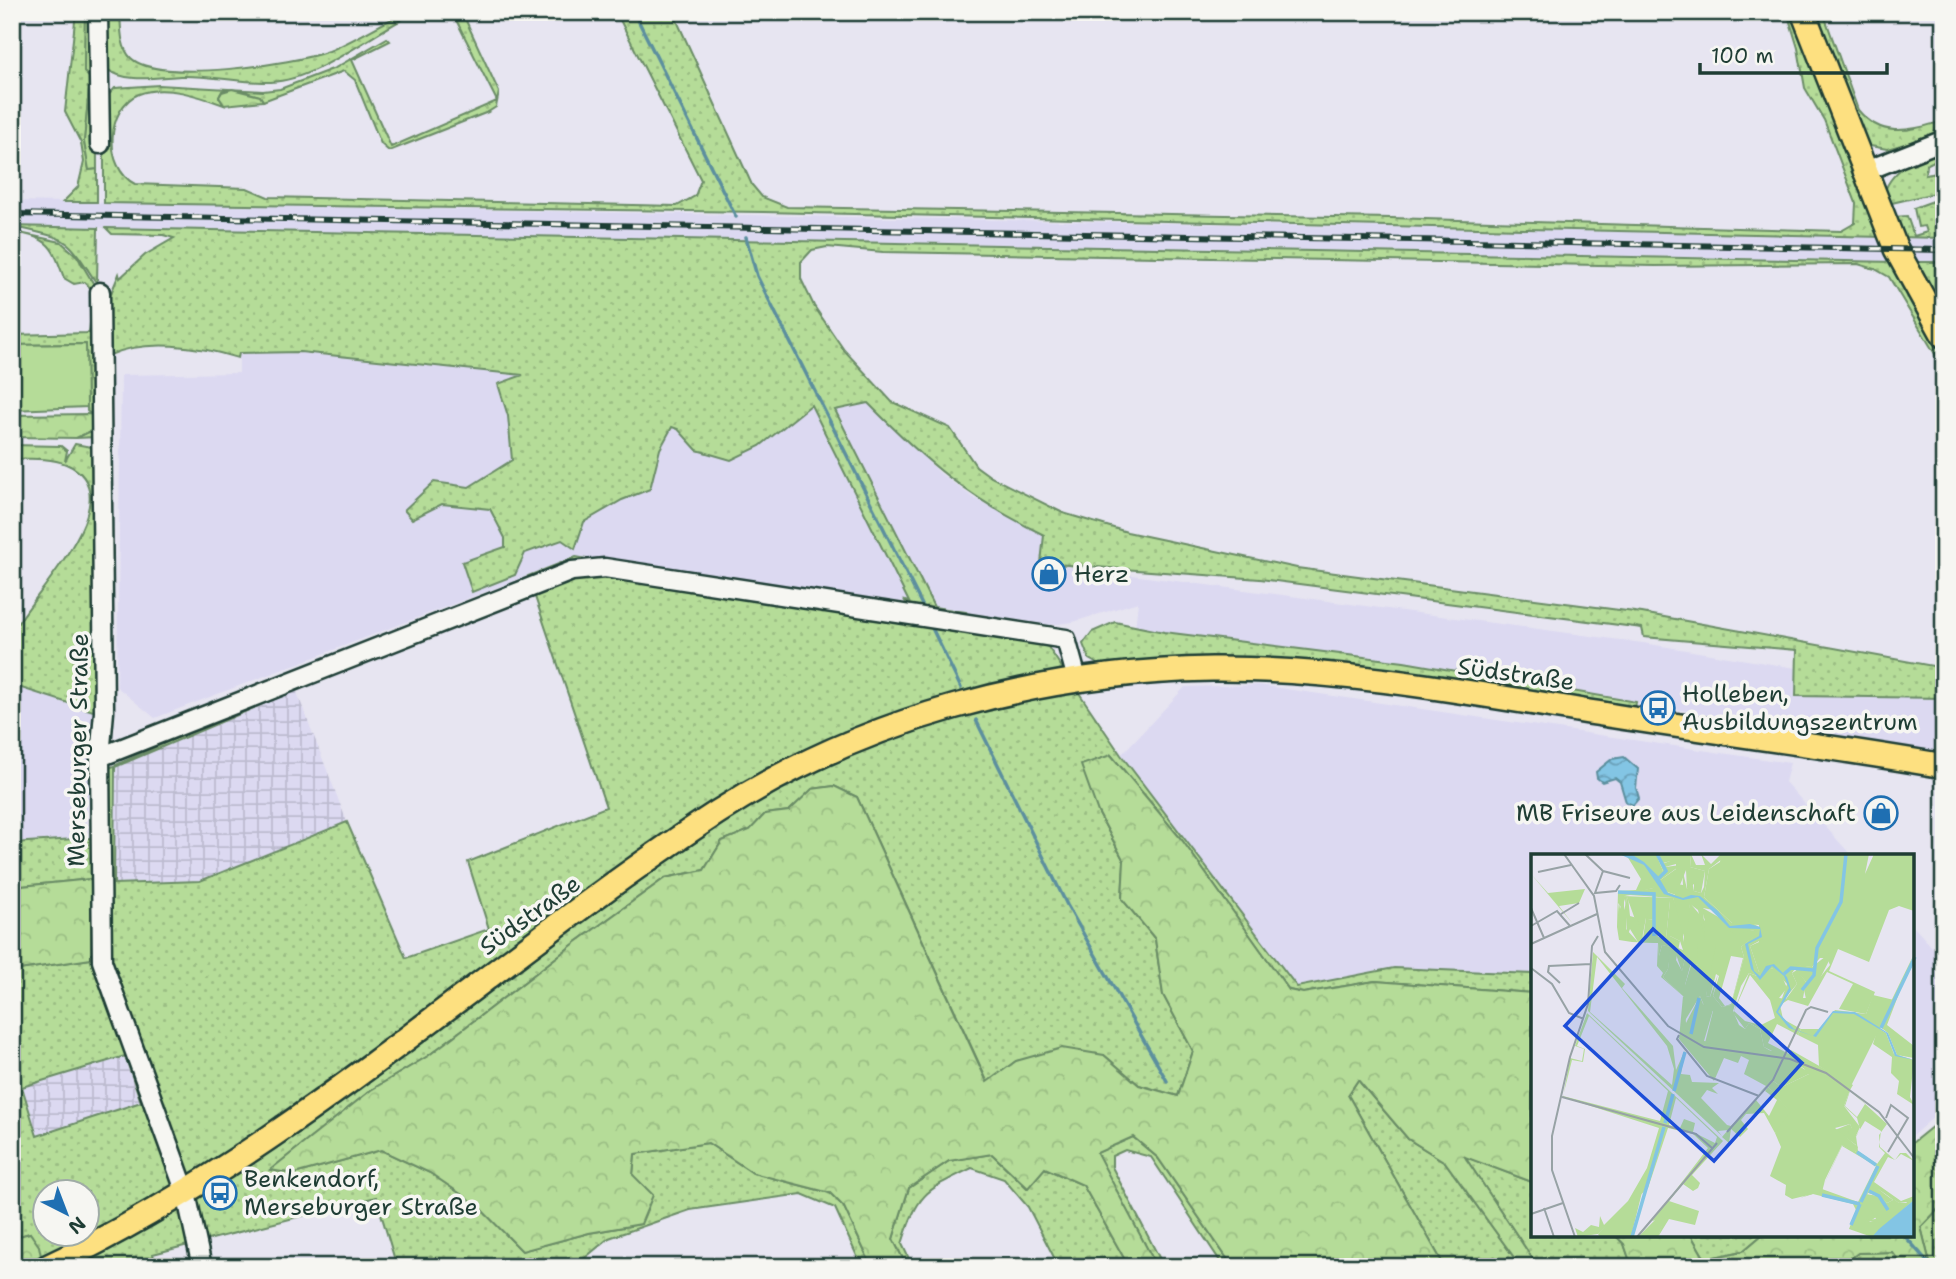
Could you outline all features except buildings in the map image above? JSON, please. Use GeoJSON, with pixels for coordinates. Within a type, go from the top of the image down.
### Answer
{"type":"FeatureCollection","features":[{"type":"Feature","properties":{"kind":"main road"},"geometry":{"type":"LineString","coordinates":[[1803,12],[1863,172],[1896,249],[1944,336]]}},
{"type":"Feature","properties":{"kind":"main road","name":"Südstraße"},"geometry":{"type":"LineString","coordinates":[[47,1267],[114,1235],[186,1193],[308,1113],[538,941],[720,811],[819,756],[926,715],[1030,687],[1077,679],[1210,669],[1315,674],[1482,695],[1944,766]]}},
{"type":"Feature","properties":{"kind":"street"},"geometry":{"type":"LineString","coordinates":[[99,12],[100,144]]}},
{"type":"Feature","properties":{"kind":"street"},"geometry":{"type":"LineString","coordinates":[[1863,172],[1944,140]]}},
{"type":"Feature","properties":{"kind":"street","name":"Merseburger Straße"},"geometry":{"type":"LineString","coordinates":[[100,292],[104,712],[100,757],[102,961],[186,1193],[202,1267]]}},
{"type":"Feature","properties":{"kind":"street"},"geometry":{"type":"LineString","coordinates":[[100,757],[572,571],[605,568],[1066,639],[1077,679]]}},
{"type":"Feature","properties":{"kind":"shaded area"},"geometry":{"type":"Polygon","coordinates":[[[12,201],[1944,238],[1944,262],[12,226],[12,201]]]}},
{"type":"Feature","properties":{"kind":"shaded area"},"geometry":{"type":"Polygon","coordinates":[[[300,352],[811,405],[910,603],[576,557],[155,718],[117,687],[121,375],[239,373],[239,353],[300,352]]]}},
{"type":"Feature","properties":{"kind":"shaded area"},"geometry":{"type":"Polygon","coordinates":[[[868,403],[941,474],[975,499],[1044,535],[1041,563],[1643,643],[1796,668],[1944,673],[1944,756],[1404,662],[1135,629],[1138,602],[1073,622],[1050,625],[934,607],[835,410],[868,403]]]}},
{"type":"Feature","properties":{"kind":"shaded area"},"geometry":{"type":"Polygon","coordinates":[[[12,685],[96,712],[84,838],[12,843],[12,685]]]}},
{"type":"Feature","properties":{"kind":"shaded area"},"geometry":{"type":"Polygon","coordinates":[[[1259,685],[1790,763],[1785,782],[1850,854],[1531,854],[1531,974],[1394,968],[1297,988],[1121,755],[1185,687],[1259,685]]]}},
{"type":"Feature","properties":{"kind":"shaded area"},"geometry":{"type":"Polygon","coordinates":[[[296,690],[347,822],[200,881],[114,884],[115,767],[296,690]]]}},
{"type":"Feature","properties":{"kind":"shaded area"},"geometry":{"type":"Polygon","coordinates":[[[1914,927],[1944,960],[1944,1108],[1914,1134],[1914,927]]]}},
{"type":"Feature","properties":{"kind":"shaded area"},"geometry":{"type":"Polygon","coordinates":[[[125,1056],[141,1103],[37,1136],[21,1088],[125,1056]]]}},
{"type":"Feature","properties":{"kind":"green space"},"geometry":{"type":"Polygon","coordinates":[[[76,12],[85,12],[84,72],[90,78],[84,142],[89,170],[97,169],[97,202],[63,202],[78,187],[84,162],[81,143],[65,112],[76,12]]]}},
{"type":"Feature","properties":{"kind":"green space"},"geometry":{"type":"Polygon","coordinates":[[[85,12],[96,12],[97,169],[89,170],[84,142],[90,78],[84,72],[85,12]]]}},
{"type":"Feature","properties":{"kind":"green space"},"geometry":{"type":"Polygon","coordinates":[[[103,12],[120,12],[123,43],[131,58],[146,66],[196,71],[258,66],[312,56],[339,47],[406,12],[416,12],[326,65],[288,80],[271,82],[191,76],[132,78],[113,73],[106,68],[103,12]]]}},
{"type":"Feature","properties":{"kind":"green space"},"geometry":{"type":"Polygon","coordinates":[[[452,12],[462,12],[499,92],[496,107],[488,112],[389,151],[381,144],[355,80],[344,71],[263,101],[260,96],[246,92],[222,91],[219,97],[224,105],[182,92],[149,91],[128,101],[120,111],[113,138],[117,165],[135,184],[247,188],[268,197],[677,206],[695,196],[701,180],[616,12],[673,12],[752,185],[762,197],[787,207],[1391,218],[1841,231],[1855,223],[1856,203],[1824,120],[1805,88],[1798,48],[1787,12],[1798,12],[1884,237],[763,212],[104,203],[104,100],[115,88],[159,85],[263,91],[280,89],[335,68],[387,38],[390,41],[352,60],[391,147],[497,101],[452,12]]]}},
{"type":"Feature","properties":{"kind":"green space"},"geometry":{"type":"Polygon","coordinates":[[[1810,12],[1823,12],[1858,110],[1867,119],[1877,126],[1898,130],[1944,121],[1944,133],[1887,149],[1865,145],[1810,12]]]}},
{"type":"Feature","properties":{"kind":"green space"},"geometry":{"type":"Polygon","coordinates":[[[232,89],[260,96],[263,101],[224,105],[219,97],[222,92],[232,89]]]}},
{"type":"Feature","properties":{"kind":"green space"},"geometry":{"type":"Polygon","coordinates":[[[1944,147],[1944,156],[1926,165],[1925,175],[1944,172],[1944,191],[1887,204],[1883,198],[1886,188],[1898,172],[1915,160],[1944,147]]]}},
{"type":"Feature","properties":{"kind":"green space"},"geometry":{"type":"Polygon","coordinates":[[[1944,197],[1944,238],[1897,237],[1894,217],[1907,216],[1914,236],[1927,232],[1925,226],[1918,227],[1914,208],[1944,197]]]}},
{"type":"Feature","properties":{"kind":"green space"},"geometry":{"type":"Polygon","coordinates":[[[12,226],[98,228],[97,284],[78,255],[64,241],[12,226]]]}},
{"type":"Feature","properties":{"kind":"green space"},"geometry":{"type":"Polygon","coordinates":[[[106,228],[1895,262],[1944,348],[1944,369],[1889,277],[1858,264],[1655,266],[883,252],[827,247],[812,250],[801,262],[801,279],[814,306],[844,350],[892,402],[950,428],[976,466],[991,477],[1063,513],[1127,532],[1297,568],[1642,613],[1944,668],[1944,698],[1796,696],[1797,650],[1644,637],[1642,628],[1260,579],[1041,563],[1044,535],[993,507],[950,478],[868,403],[835,410],[934,607],[966,612],[964,617],[910,609],[905,601],[909,602],[811,405],[760,446],[731,460],[697,450],[678,429],[672,427],[660,449],[650,489],[622,500],[584,522],[575,549],[562,540],[525,553],[515,575],[472,592],[462,562],[505,547],[505,538],[490,509],[442,504],[412,519],[404,510],[434,482],[469,487],[512,460],[508,416],[498,384],[523,375],[300,352],[239,353],[238,358],[206,350],[172,346],[138,347],[107,356],[107,303],[119,274],[120,278],[145,255],[174,238],[163,235],[112,234],[106,228]]]}},
{"type":"Feature","properties":{"kind":"green space"},"geometry":{"type":"Polygon","coordinates":[[[28,235],[61,242],[77,256],[96,288],[97,437],[76,438],[95,429],[95,418],[87,411],[86,344],[12,345],[12,335],[89,333],[93,291],[85,282],[74,284],[64,278],[49,246],[28,235]]]}},
{"type":"Feature","properties":{"kind":"green space"},"geometry":{"type":"Polygon","coordinates":[[[1909,262],[1944,262],[1940,289],[1944,323],[1909,262]]]}},
{"type":"Feature","properties":{"kind":"green space"},"geometry":{"type":"Polygon","coordinates":[[[86,344],[87,407],[12,410],[12,345],[86,344]]]}},
{"type":"Feature","properties":{"kind":"green space"},"geometry":{"type":"Polygon","coordinates":[[[90,414],[95,418],[95,429],[76,438],[12,437],[12,415],[90,414]]]}},
{"type":"Feature","properties":{"kind":"green space"},"geometry":{"type":"Polygon","coordinates":[[[75,444],[97,448],[96,712],[12,685],[10,650],[13,631],[72,546],[85,521],[90,498],[85,478],[66,464],[46,459],[12,459],[12,445],[61,446],[67,451],[65,461],[75,444]]]}},
{"type":"Feature","properties":{"kind":"green space"},"geometry":{"type":"Polygon","coordinates":[[[576,557],[1036,642],[1048,647],[1121,755],[1297,987],[1394,968],[1531,974],[1531,993],[1375,981],[1303,993],[1289,990],[1182,840],[1111,755],[1098,812],[1124,861],[1122,899],[1155,939],[1163,995],[1193,1051],[1178,1096],[1139,1085],[1104,1055],[1016,1061],[988,1083],[857,797],[834,786],[813,789],[789,811],[765,814],[750,830],[722,841],[704,870],[665,878],[428,1056],[371,1090],[271,1170],[294,1174],[381,1150],[430,1173],[477,1205],[522,1251],[589,1233],[641,1224],[633,1175],[635,1154],[708,1143],[753,1173],[830,1193],[844,1207],[872,1267],[862,1267],[835,1208],[802,1194],[690,1210],[609,1238],[574,1267],[397,1267],[376,1197],[153,1254],[156,1267],[29,1267],[42,1261],[36,1248],[102,1248],[102,1178],[32,1178],[32,1238],[30,1233],[12,1238],[12,971],[91,959],[113,973],[107,947],[107,769],[297,684],[296,690],[115,767],[114,884],[200,881],[347,822],[406,958],[489,929],[468,862],[606,807],[528,576],[576,557]],[[125,1056],[22,1087],[37,1136],[141,1102],[125,1056]]]}},
{"type":"Feature","properties":{"kind":"green space"},"geometry":{"type":"Polygon","coordinates":[[[1115,622],[1164,632],[1404,662],[1636,702],[1635,708],[1098,664],[1089,659],[1083,644],[1092,632],[1115,622]]]}},
{"type":"Feature","properties":{"kind":"green space"},"geometry":{"type":"Polygon","coordinates":[[[1111,755],[1182,840],[1289,990],[1303,993],[1375,981],[1531,993],[1531,1182],[1465,1157],[1538,1267],[1521,1267],[1445,1162],[1408,1139],[1358,1080],[1348,1095],[1445,1267],[1233,1267],[1158,1158],[1133,1137],[1097,1153],[1157,1267],[1129,1267],[1083,1185],[1045,1168],[1028,1188],[992,1154],[949,1161],[909,1188],[893,1239],[907,1267],[872,1267],[844,1207],[830,1193],[753,1173],[708,1143],[635,1154],[633,1175],[653,1195],[641,1224],[589,1233],[522,1251],[477,1205],[430,1173],[381,1150],[294,1174],[270,1170],[371,1090],[428,1056],[665,878],[704,870],[722,841],[750,830],[765,814],[789,811],[812,789],[834,786],[857,797],[987,1082],[1016,1061],[1062,1048],[1104,1055],[1139,1085],[1178,1096],[1193,1051],[1163,995],[1155,939],[1122,899],[1124,861],[1098,812],[1081,765],[1111,755]]]}},
{"type":"Feature","properties":{"kind":"green space"},"geometry":{"type":"Polygon","coordinates":[[[91,838],[91,879],[12,887],[12,843],[91,838]]]}},
{"type":"Feature","properties":{"kind":"green space"},"geometry":{"type":"Polygon","coordinates":[[[91,879],[91,959],[12,971],[12,887],[91,879]]]}},
{"type":"Feature","properties":{"kind":"green space"},"geometry":{"type":"Polygon","coordinates":[[[1358,1080],[1408,1139],[1445,1162],[1521,1267],[1445,1267],[1348,1095],[1358,1080]]]}},
{"type":"Feature","properties":{"kind":"green space"},"geometry":{"type":"Polygon","coordinates":[[[1944,1117],[1944,1203],[1921,1227],[1931,1267],[1904,1267],[1892,1252],[1858,1253],[1839,1267],[1632,1267],[1624,1244],[1617,1237],[1692,1237],[1705,1259],[1743,1251],[1760,1237],[1914,1237],[1914,1141],[1944,1117]]]}},
{"type":"Feature","properties":{"kind":"green space"},"geometry":{"type":"Polygon","coordinates":[[[1133,1137],[1158,1158],[1233,1267],[1224,1267],[1151,1157],[1125,1150],[1112,1156],[1112,1167],[1164,1267],[1157,1267],[1096,1153],[1133,1137]]]}},
{"type":"Feature","properties":{"kind":"green space"},"geometry":{"type":"Polygon","coordinates":[[[992,1154],[1027,1188],[1044,1168],[1083,1185],[1129,1267],[1059,1267],[1028,1207],[1004,1179],[972,1168],[943,1182],[919,1204],[902,1244],[913,1267],[907,1267],[893,1239],[909,1188],[949,1161],[992,1154]]]}},
{"type":"Feature","properties":{"kind":"green space"},"geometry":{"type":"Polygon","coordinates":[[[1464,1156],[1531,1182],[1531,1237],[1617,1237],[1624,1244],[1632,1267],[1538,1267],[1464,1156]]]}},
{"type":"Feature","properties":{"kind":"green space"},"geometry":{"type":"Polygon","coordinates":[[[1944,1203],[1944,1267],[1931,1267],[1921,1227],[1944,1203]]]}},
{"type":"Feature","properties":{"kind":"green space"},"geometry":{"type":"Polygon","coordinates":[[[30,1233],[32,1248],[39,1248],[42,1261],[29,1267],[12,1267],[12,1238],[30,1233]]]}},
{"type":"Feature","properties":{"kind":"green space"},"geometry":{"type":"Polygon","coordinates":[[[1692,1237],[1760,1237],[1743,1251],[1705,1259],[1692,1237]]]}},
{"type":"Feature","properties":{"kind":"green space"},"geometry":{"type":"Polygon","coordinates":[[[1893,1252],[1904,1267],[1839,1267],[1858,1253],[1893,1252]]]}},
{"type":"Feature","properties":{"kind":"water"},"geometry":{"type":"Polygon","coordinates":[[[1624,757],[1638,769],[1636,788],[1639,798],[1633,805],[1626,802],[1620,782],[1615,778],[1602,782],[1597,778],[1596,772],[1612,759],[1624,757]]]}},
{"type":"Feature","properties":{"kind":"waterway"},"geometry":{"type":"LineString","coordinates":[[634,12],[736,217]]}},
{"type":"Feature","properties":{"kind":"waterway"},"geometry":{"type":"LineString","coordinates":[[746,237],[757,276],[923,607]]}},
{"type":"Feature","properties":{"kind":"waterway"},"geometry":{"type":"LineString","coordinates":[[932,628],[961,688]]}},
{"type":"Feature","properties":{"kind":"waterway"},"geometry":{"type":"LineString","coordinates":[[976,720],[1067,905],[1167,1081]]}},
{"type":"Feature","properties":{"kind":"waterway"},"geometry":{"type":"LineString","coordinates":[[1906,1237],[1932,1267]]}},
{"type":"Feature","properties":{"kind":"railway"},"geometry":{"type":"LineString","coordinates":[[12,214],[1944,250]]}},
{"type":"Feature","properties":{"kind":"place","name":"Herz"},"geometry":{"type":"Point","coordinates":[1049,574]}},
{"type":"Feature","properties":{"kind":"place","name":"Holleben, Ausbildungszentrum"},"geometry":{"type":"Point","coordinates":[1658,708]}},
{"type":"Feature","properties":{"kind":"place","name":"MB Friseure aus Leidenschaft"},"geometry":{"type":"Point","coordinates":[1881,813]}},
{"type":"Feature","properties":{"kind":"place","name":"Benkendorf, Merseburger Straße"},"geometry":{"type":"Point","coordinates":[220,1193]}}]}
